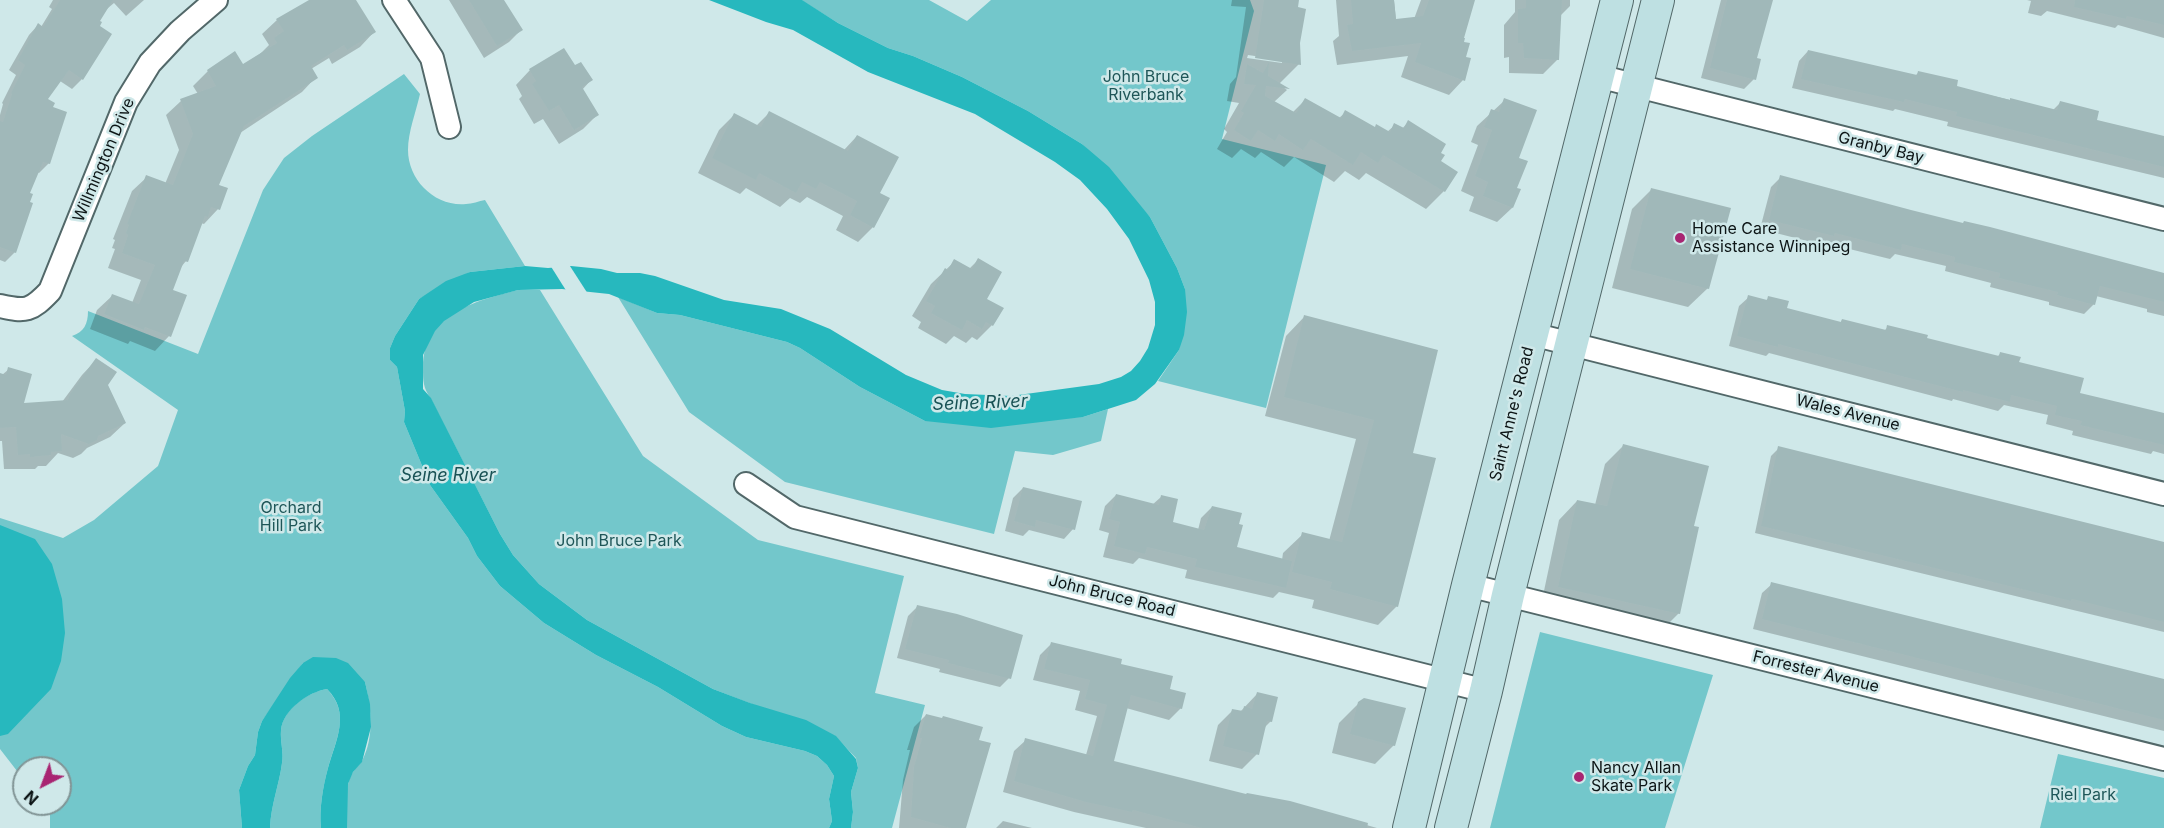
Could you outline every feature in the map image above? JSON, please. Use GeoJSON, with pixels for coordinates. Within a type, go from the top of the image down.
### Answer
{"type":"FeatureCollection","features":[{"type":"Feature","properties":{"kind":"main road","name":"Saint Anne's Road"},"geometry":{"type":"LineString","coordinates":[[1409,828],[1468,585],[1617,0]]}},
{"type":"Feature","properties":{"kind":"main road"},"geometry":{"type":"LineString","coordinates":[[1451,828],[1658,0]]}},
{"type":"Feature","properties":{"kind":"main road"},"geometry":{"type":"LineString","coordinates":[[1596,84],[1635,95]]}},
{"type":"Feature","properties":{"kind":"street","name":"Willmington Drive"},"geometry":{"type":"LineString","coordinates":[[0,306],[23,311],[38,304],[50,291],[126,102],[150,63],[180,31],[216,0]]}},
{"type":"Feature","properties":{"kind":"street"},"geometry":{"type":"LineString","coordinates":[[394,0],[432,58],[448,127]]}},
{"type":"Feature","properties":{"kind":"street","name":"Granby Bay"},"geometry":{"type":"LineString","coordinates":[[1635,95],[2164,219]]}},
{"type":"Feature","properties":{"kind":"street","name":"Wales Avenue"},"geometry":{"type":"LineString","coordinates":[[1532,334],[2164,494]]}},
{"type":"Feature","properties":{"kind":"street","name":"John Bruce Road"},"geometry":{"type":"LineString","coordinates":[[746,484],[795,517],[1486,691]]}},
{"type":"Feature","properties":{"kind":"street","name":"Forrester Avenue"},"geometry":{"type":"LineString","coordinates":[[1468,585],[2164,759]]}},
{"type":"Feature","properties":{"kind":"green space","name":"John Bruce Riverbank"},"geometry":{"type":"Polygon","coordinates":[[[801,0],[929,0],[967,21],[991,0],[1250,0],[1254,11],[1222,139],[1326,165],[1266,408],[1158,381],[1179,350],[1185,289],[1177,268],[1150,217],[1082,144],[1028,111],[962,77],[888,48],[838,23],[801,0]]]}},
{"type":"Feature","properties":{"kind":"green space","name":"Orchard Hill Park"},"geometry":{"type":"Polygon","coordinates":[[[404,74],[420,94],[408,143],[409,161],[418,181],[434,196],[444,201],[471,204],[485,200],[525,266],[470,272],[419,299],[395,336],[390,348],[390,360],[397,367],[405,411],[404,422],[430,485],[468,538],[477,556],[500,586],[544,623],[596,655],[658,687],[722,726],[746,737],[817,756],[834,776],[829,799],[832,821],[829,828],[347,828],[348,784],[369,742],[370,712],[365,682],[303,663],[262,721],[255,755],[239,790],[242,828],[50,828],[50,816],[72,816],[72,756],[12,756],[12,764],[0,749],[0,518],[63,538],[94,520],[158,466],[178,410],[72,336],[84,327],[88,311],[198,354],[263,190],[284,158],[312,136],[404,74]]]}},
{"type":"Feature","properties":{"kind":"green space","name":"John Bruce Park"},"geometry":{"type":"Polygon","coordinates":[[[518,290],[540,290],[643,456],[758,540],[904,576],[875,693],[925,705],[892,828],[851,828],[853,812],[851,792],[858,768],[856,758],[835,736],[713,689],[587,620],[539,584],[513,555],[426,391],[423,368],[425,350],[432,335],[442,322],[469,305],[518,290]]]}},
{"type":"Feature","properties":{"kind":"green space"},"geometry":{"type":"Polygon","coordinates":[[[618,297],[657,313],[680,315],[787,342],[860,387],[925,421],[1083,417],[1108,409],[1101,441],[1053,455],[1015,451],[994,534],[785,482],[689,412],[618,297]]]}},
{"type":"Feature","properties":{"kind":"green space"},"geometry":{"type":"Polygon","coordinates":[[[1540,632],[1713,675],[1665,828],[1490,828],[1540,632]]]}},
{"type":"Feature","properties":{"kind":"green space"},"geometry":{"type":"Polygon","coordinates":[[[327,689],[338,708],[340,727],[323,790],[321,828],[270,828],[281,771],[283,722],[286,715],[298,703],[312,694],[327,689]]]}},
{"type":"Feature","properties":{"kind":"green space","name":"Riel Park"},"geometry":{"type":"Polygon","coordinates":[[[2058,754],[2164,778],[2164,828],[2040,828],[2058,754]]]}},
{"type":"Feature","properties":{"kind":"water","name":"Seine River"},"geometry":{"type":"Polygon","coordinates":[[[709,0],[802,0],[838,23],[888,48],[962,77],[1028,111],[1082,144],[1109,167],[1150,217],[1177,268],[1185,289],[1187,312],[1184,335],[1179,350],[1155,384],[1136,400],[1083,417],[991,428],[925,421],[860,387],[787,342],[680,315],[657,313],[609,294],[562,289],[518,290],[474,302],[444,321],[435,331],[423,355],[423,389],[431,398],[500,534],[513,555],[539,584],[587,620],[713,689],[806,720],[836,736],[856,759],[858,768],[851,792],[853,812],[851,828],[829,828],[832,821],[829,799],[834,776],[817,756],[746,737],[722,726],[544,623],[500,586],[477,556],[468,538],[430,485],[404,422],[405,411],[397,367],[390,360],[390,348],[395,336],[419,299],[446,281],[470,272],[525,266],[548,268],[571,266],[655,276],[724,300],[781,309],[830,329],[906,375],[942,390],[965,394],[1011,396],[1099,384],[1131,371],[1148,348],[1155,325],[1155,302],[1149,280],[1129,239],[1107,209],[1080,180],[1055,162],[975,114],[868,72],[793,30],[709,0]]]}},
{"type":"Feature","properties":{"kind":"water"},"geometry":{"type":"Polygon","coordinates":[[[0,525],[35,539],[52,564],[62,599],[65,633],[61,661],[51,689],[8,734],[0,736],[0,525]]]}},
{"type":"Feature","properties":{"kind":"water"},"geometry":{"type":"Polygon","coordinates":[[[313,657],[336,658],[348,663],[365,682],[370,704],[371,727],[362,762],[353,772],[348,784],[347,828],[321,828],[323,790],[340,727],[338,708],[327,689],[312,694],[298,703],[291,709],[283,723],[281,771],[270,828],[242,828],[239,790],[255,755],[262,721],[290,678],[303,663],[313,657]]]}},
{"type":"Feature","properties":{"kind":"pier"},"geometry":{"type":"Polygon","coordinates":[[[568,263],[588,294],[567,292],[550,265],[568,263]]]}},
{"type":"Feature","properties":{"kind":"building"},"geometry":{"type":"Polygon","coordinates":[[[60,0],[113,0],[100,21],[102,22],[100,26],[112,34],[83,80],[69,70],[48,99],[55,103],[53,107],[67,112],[50,164],[43,162],[30,193],[33,194],[30,202],[33,203],[16,253],[0,247],[0,121],[3,122],[11,93],[25,65],[18,60],[38,23],[43,27],[60,0]]]}},
{"type":"Feature","properties":{"kind":"building"},"geometry":{"type":"Polygon","coordinates":[[[309,0],[356,0],[376,32],[347,50],[344,45],[311,66],[318,78],[244,126],[219,185],[228,188],[220,210],[211,207],[208,217],[205,216],[188,262],[184,261],[173,290],[187,295],[171,337],[145,327],[144,330],[104,314],[112,294],[139,304],[155,265],[122,253],[128,235],[126,233],[129,225],[127,224],[146,175],[173,185],[193,134],[180,99],[216,86],[207,70],[235,51],[243,64],[277,43],[274,38],[284,31],[276,19],[309,0]]]}},
{"type":"Feature","properties":{"kind":"building"},"geometry":{"type":"Polygon","coordinates":[[[469,0],[504,0],[523,30],[497,46],[469,0]]]}},
{"type":"Feature","properties":{"kind":"building"},"geometry":{"type":"Polygon","coordinates":[[[1264,0],[1299,0],[1298,7],[1306,9],[1300,43],[1301,65],[1255,58],[1264,0]]]}},
{"type":"Feature","properties":{"kind":"building"},"geometry":{"type":"Polygon","coordinates":[[[1351,0],[1394,0],[1396,19],[1423,16],[1429,0],[1475,0],[1464,38],[1464,42],[1470,43],[1466,57],[1471,58],[1465,81],[1415,62],[1421,43],[1352,51],[1347,25],[1353,24],[1351,0]]]}},
{"type":"Feature","properties":{"kind":"building"},"geometry":{"type":"Polygon","coordinates":[[[1526,0],[1562,0],[1559,60],[1524,58],[1523,43],[1518,43],[1518,9],[1526,8],[1526,0]]]}},
{"type":"Feature","properties":{"kind":"building"},"geometry":{"type":"Polygon","coordinates":[[[1727,0],[1773,0],[1757,58],[1761,59],[1756,80],[1710,68],[1727,0]]]}},
{"type":"Feature","properties":{"kind":"building"},"geometry":{"type":"Polygon","coordinates":[[[2075,0],[2164,0],[2164,25],[2074,7],[2075,0]]]}},
{"type":"Feature","properties":{"kind":"building"},"geometry":{"type":"Polygon","coordinates":[[[564,48],[575,65],[581,62],[593,80],[582,87],[599,115],[574,130],[559,105],[549,111],[532,84],[536,81],[529,69],[564,48]]]}},
{"type":"Feature","properties":{"kind":"building"},"geometry":{"type":"Polygon","coordinates":[[[1808,50],[1917,75],[1918,71],[1958,80],[1957,86],[2057,110],[2060,101],[2099,111],[2097,120],[2164,136],[2164,167],[1956,116],[1957,112],[1905,99],[1904,102],[1801,79],[1808,50]]]}},
{"type":"Feature","properties":{"kind":"building"},"geometry":{"type":"Polygon","coordinates":[[[1269,62],[1268,76],[1290,89],[1266,86],[1265,96],[1296,113],[1305,98],[1341,118],[1345,110],[1375,127],[1376,124],[1390,132],[1394,123],[1404,128],[1408,120],[1446,144],[1441,153],[1445,155],[1441,161],[1458,172],[1445,192],[1383,155],[1378,163],[1361,152],[1353,165],[1311,139],[1303,150],[1279,134],[1275,141],[1258,130],[1251,141],[1234,130],[1244,113],[1241,111],[1256,85],[1244,84],[1247,64],[1263,73],[1269,62]]]}},
{"type":"Feature","properties":{"kind":"building"},"geometry":{"type":"Polygon","coordinates":[[[1504,98],[1537,110],[1519,158],[1528,161],[1517,188],[1521,189],[1513,208],[1483,196],[1488,182],[1475,176],[1492,130],[1484,127],[1491,109],[1499,112],[1504,98]]]}},
{"type":"Feature","properties":{"kind":"building"},"geometry":{"type":"Polygon","coordinates":[[[769,111],[848,151],[857,135],[899,157],[880,193],[890,198],[874,228],[850,215],[857,201],[820,182],[816,189],[802,182],[796,193],[759,173],[756,180],[712,158],[734,113],[761,127],[769,111]]]}},
{"type":"Feature","properties":{"kind":"building"},"geometry":{"type":"Polygon","coordinates":[[[1780,175],[2164,273],[2164,302],[2100,286],[2095,305],[2057,295],[2058,292],[1999,278],[2000,273],[1954,262],[1955,257],[1902,244],[1901,250],[1835,233],[1834,236],[1769,220],[1780,175]]]}},
{"type":"Feature","properties":{"kind":"building","name":"Home Care Assistance Winnipeg"},"geometry":{"type":"Polygon","coordinates":[[[1651,188],[1731,208],[1709,289],[1630,269],[1651,188]]]}},
{"type":"Feature","properties":{"kind":"building"},"geometry":{"type":"Polygon","coordinates":[[[978,258],[1002,272],[987,299],[1004,308],[993,326],[986,322],[982,329],[967,320],[962,330],[931,313],[935,306],[926,301],[945,268],[948,270],[954,259],[972,269],[978,258]]]}},
{"type":"Feature","properties":{"kind":"building"},"geometry":{"type":"Polygon","coordinates":[[[1748,295],[1767,300],[1768,296],[1789,301],[1787,308],[1841,322],[1842,319],[1886,330],[1887,325],[1928,335],[1927,338],[1999,356],[2000,352],[2021,357],[2019,362],[2084,378],[2080,393],[2164,413],[2164,445],[2080,425],[2082,421],[2055,415],[2057,406],[2011,395],[2010,402],[1963,390],[1963,392],[1778,344],[1778,347],[1737,336],[1748,295]]]}},
{"type":"Feature","properties":{"kind":"building"},"geometry":{"type":"Polygon","coordinates":[[[1304,315],[1438,350],[1413,453],[1436,458],[1398,607],[1330,589],[1332,582],[1292,572],[1302,532],[1342,542],[1374,420],[1284,397],[1304,315]]]}},
{"type":"Feature","properties":{"kind":"building"},"geometry":{"type":"Polygon","coordinates":[[[96,358],[117,372],[108,385],[126,423],[98,436],[97,440],[89,444],[61,434],[62,451],[51,452],[51,455],[30,457],[30,454],[18,455],[16,427],[0,428],[0,373],[6,375],[8,367],[32,374],[24,403],[68,400],[96,358]]]}},
{"type":"Feature","properties":{"kind":"building"},"geometry":{"type":"Polygon","coordinates":[[[1623,444],[1709,466],[1694,526],[1699,527],[1680,614],[1558,587],[1577,500],[1607,506],[1623,444]]]}},
{"type":"Feature","properties":{"kind":"building"},"geometry":{"type":"Polygon","coordinates":[[[1778,446],[2164,542],[2164,622],[1761,526],[1778,446]]]}},
{"type":"Feature","properties":{"kind":"building"},"geometry":{"type":"Polygon","coordinates":[[[1023,487],[1082,501],[1075,530],[1036,520],[1035,527],[1014,521],[1023,487]]]}},
{"type":"Feature","properties":{"kind":"building"},"geometry":{"type":"Polygon","coordinates":[[[1116,494],[1159,505],[1161,495],[1178,499],[1173,522],[1204,530],[1212,506],[1242,513],[1239,524],[1243,525],[1237,547],[1292,561],[1286,588],[1195,567],[1197,559],[1147,547],[1145,554],[1114,546],[1120,522],[1109,519],[1116,494]]]}},
{"type":"Feature","properties":{"kind":"building"},"geometry":{"type":"Polygon","coordinates":[[[1771,582],[2164,679],[2164,720],[1762,619],[1771,582]]]}},
{"type":"Feature","properties":{"kind":"building"},"geometry":{"type":"Polygon","coordinates":[[[917,605],[957,614],[1023,635],[1011,679],[905,649],[917,605]]]}},
{"type":"Feature","properties":{"kind":"building"},"geometry":{"type":"Polygon","coordinates":[[[1051,642],[1122,659],[1121,664],[1173,676],[1170,689],[1186,693],[1182,709],[1131,695],[1114,761],[1246,794],[1290,801],[1368,823],[1367,828],[1202,828],[1133,810],[1132,812],[1086,802],[1014,781],[1025,738],[1093,756],[1107,705],[1085,699],[1090,680],[1044,669],[1051,642]]]}},
{"type":"Feature","properties":{"kind":"building"},"geometry":{"type":"Polygon","coordinates":[[[1257,692],[1278,697],[1272,722],[1267,721],[1259,755],[1223,746],[1232,709],[1243,711],[1244,706],[1252,709],[1257,692]]]}},
{"type":"Feature","properties":{"kind":"building"},"geometry":{"type":"Polygon","coordinates":[[[1364,698],[1406,708],[1395,746],[1350,734],[1358,702],[1364,698]]]}},
{"type":"Feature","properties":{"kind":"building"},"geometry":{"type":"Polygon","coordinates":[[[926,714],[942,718],[943,716],[983,727],[979,740],[991,743],[966,828],[951,828],[911,817],[914,767],[926,714]]]}},
{"type":"Feature","properties":{"kind":"place","name":"Home Care Assistance Winnipeg"},"geometry":{"type":"Point","coordinates":[1680,238]}},
{"type":"Feature","properties":{"kind":"place","name":"Nancy Allan Skate Park"},"geometry":{"type":"Point","coordinates":[1579,777]}}]}
